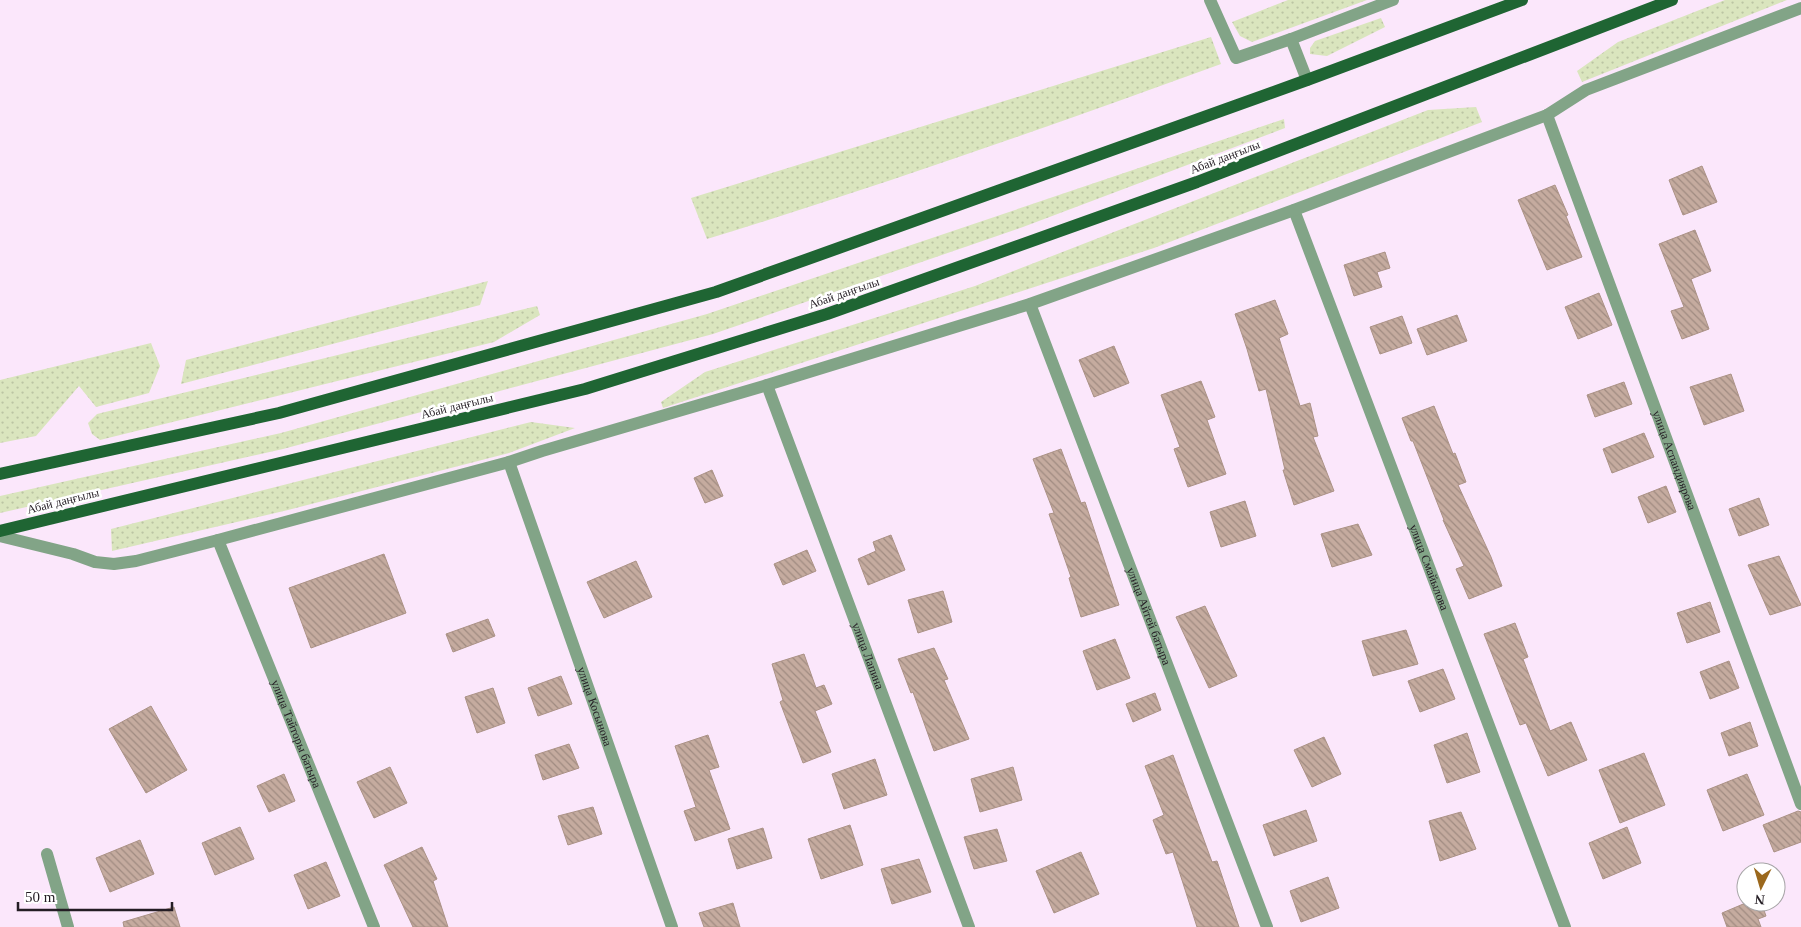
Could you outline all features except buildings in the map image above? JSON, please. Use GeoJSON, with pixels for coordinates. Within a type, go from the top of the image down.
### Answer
{"type":"FeatureCollection","features":[{"type":"Feature","properties":{"kind":"main road"},"geometry":{"type":"LineString","coordinates":[[0,474],[279,413],[716,292],[1307,80],[1522,0]]}},
{"type":"Feature","properties":{"kind":"main road","name":"Абай даңғылы"},"geometry":{"type":"LineString","coordinates":[[0,531],[585,389],[827,314],[1197,182],[1672,0]]}},
{"type":"Feature","properties":{"kind":"street"},"geometry":{"type":"LineString","coordinates":[[1210,0],[1236,58],[1393,0]]}},
{"type":"Feature","properties":{"kind":"street"},"geometry":{"type":"LineString","coordinates":[[0,536],[73,554],[95,562],[114,564],[136,561],[510,462],[1030,304],[1294,210],[1548,115],[1586,90],[1801,8]]}},
{"type":"Feature","properties":{"kind":"street"},"geometry":{"type":"LineString","coordinates":[[1291,39],[1307,80]]}},
{"type":"Feature","properties":{"kind":"street","name":"улица Аспандиярова"},"geometry":{"type":"LineString","coordinates":[[1548,115],[1801,804]]}},
{"type":"Feature","properties":{"kind":"street","name":"улица Смайылова"},"geometry":{"type":"LineString","coordinates":[[1294,210],[1565,927]]}},
{"type":"Feature","properties":{"kind":"street","name":"улица Айтей батыра"},"geometry":{"type":"LineString","coordinates":[[1030,304],[1267,927]]}},
{"type":"Feature","properties":{"kind":"street","name":"улица Лапина"},"geometry":{"type":"LineString","coordinates":[[767,385],[969,927]]}},
{"type":"Feature","properties":{"kind":"street","name":"улица Косынова"},"geometry":{"type":"LineString","coordinates":[[510,462],[672,927]]}},
{"type":"Feature","properties":{"kind":"street","name":"улица Тайторы батыра"},"geometry":{"type":"LineString","coordinates":[[218,540],[374,927]]}},
{"type":"Feature","properties":{"kind":"street"},"geometry":{"type":"LineString","coordinates":[[47,854],[68,927]]}},
{"type":"Feature","properties":{"kind":"green space"},"geometry":{"type":"Polygon","coordinates":[[[1288,0],[1367,0],[1252,42],[1240,36],[1232,22],[1288,0]]]}},
{"type":"Feature","properties":{"kind":"green space"},"geometry":{"type":"Polygon","coordinates":[[[1725,0],[1787,0],[1582,82],[1577,71],[1618,42],[1725,0]]]}},
{"type":"Feature","properties":{"kind":"green space"},"geometry":{"type":"Polygon","coordinates":[[[1381,18],[1385,27],[1327,56],[1310,54],[1310,48],[1315,41],[1381,18]]]}},
{"type":"Feature","properties":{"kind":"green space"},"geometry":{"type":"Polygon","coordinates":[[[1211,37],[1221,64],[965,155],[707,239],[691,198],[1211,37]]]}},
{"type":"Feature","properties":{"kind":"green space"},"geometry":{"type":"Polygon","coordinates":[[[1476,107],[1482,122],[1154,248],[663,408],[661,402],[705,372],[975,286],[1428,110],[1476,107]]]}},
{"type":"Feature","properties":{"kind":"green space"},"geometry":{"type":"Polygon","coordinates":[[[1284,119],[1285,128],[1023,227],[713,334],[283,449],[0,513],[0,496],[281,433],[707,314],[1284,119]]]}},
{"type":"Feature","properties":{"kind":"green space"},"geometry":{"type":"Polygon","coordinates":[[[488,281],[480,305],[181,384],[186,360],[488,281]]]}},
{"type":"Feature","properties":{"kind":"green space"},"geometry":{"type":"Polygon","coordinates":[[[537,306],[540,315],[494,342],[100,440],[92,434],[88,423],[97,414],[537,306]]]}},
{"type":"Feature","properties":{"kind":"green space"},"geometry":{"type":"Polygon","coordinates":[[[151,343],[160,366],[149,393],[96,407],[79,386],[36,436],[0,443],[0,380],[151,343]]]}},
{"type":"Feature","properties":{"kind":"green space"},"geometry":{"type":"Polygon","coordinates":[[[531,422],[575,428],[509,453],[288,510],[112,551],[111,529],[531,422]]]}}]}
